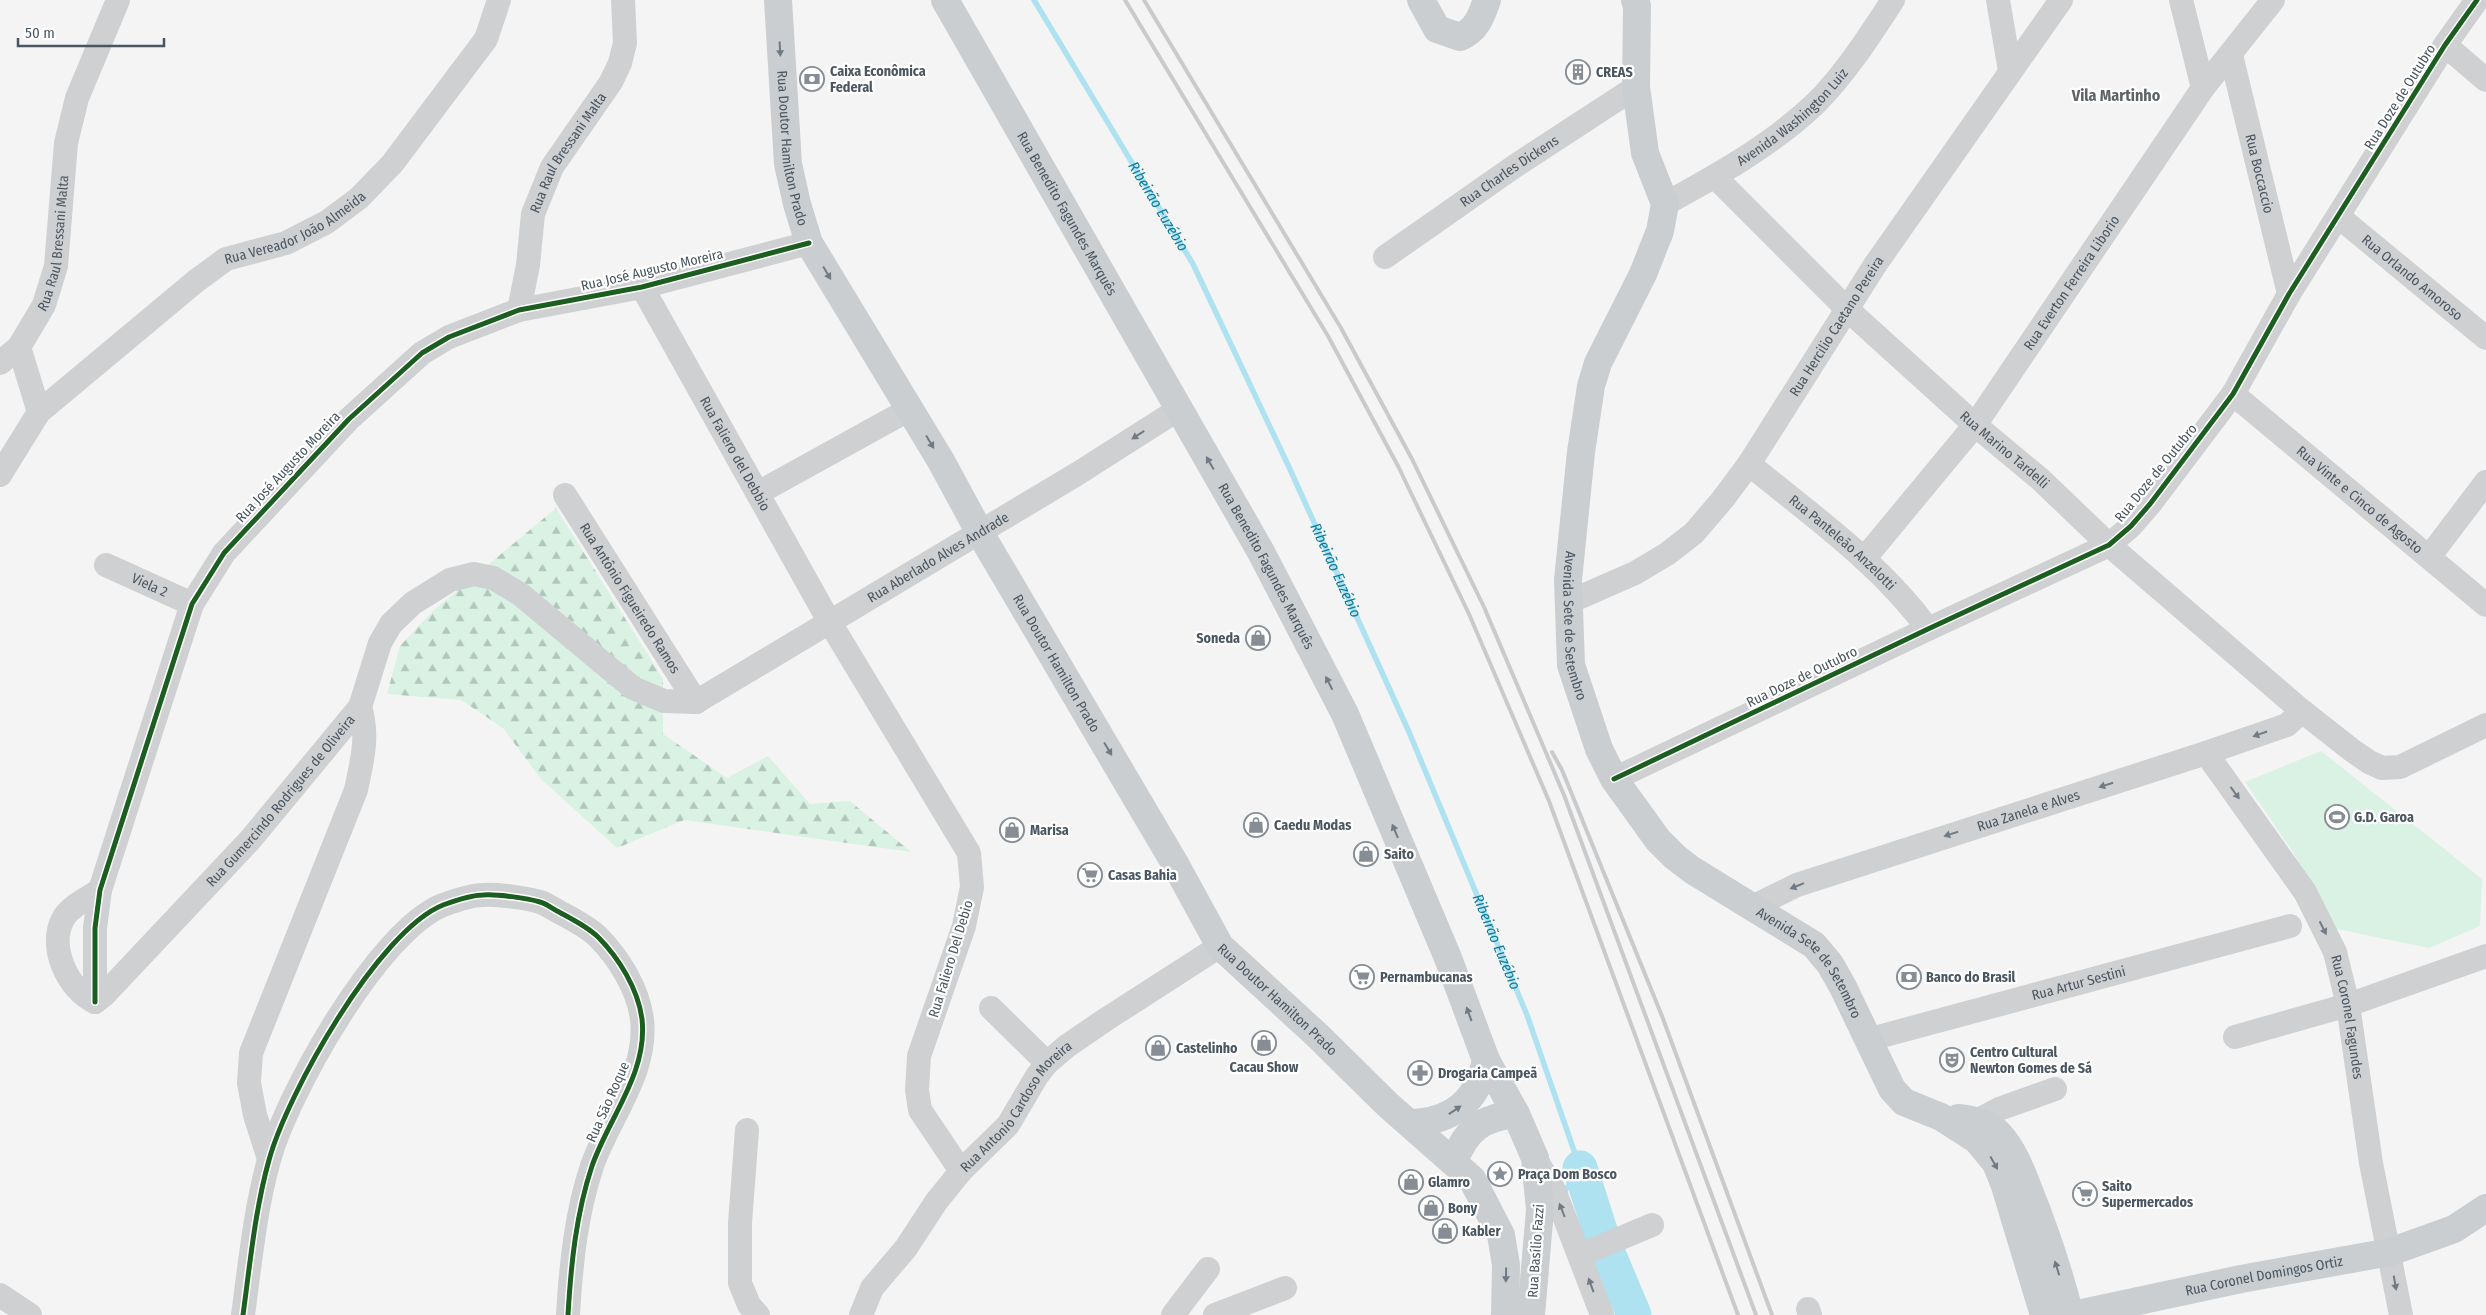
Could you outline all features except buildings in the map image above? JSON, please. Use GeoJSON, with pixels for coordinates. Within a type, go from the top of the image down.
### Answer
{"type":"FeatureCollection","features":[{"type":"Feature","properties":{"kind":"main road","name":"Rua Doutor Hamilton Prado"},"geometry":{"type":"LineString","coordinates":[[778,0],[788,164],[797,204],[809,243],[941,461],[980,533],[1169,854],[1220,946],[1409,1123],[1472,1179],[1501,1235]]}},
{"type":"Feature","properties":{"kind":"main road","name":"Rua Benedito Fagundes Marquês"},"geometry":{"type":"LineString","coordinates":[[945,0],[1262,552],[1345,714],[1448,958],[1486,1060],[1516,1114],[1535,1158]]}},
{"type":"Feature","properties":{"kind":"main road"},"geometry":{"type":"LineString","coordinates":[[1421,0],[1437,29],[1460,37],[1471,32],[1480,18],[1486,0]]}},
{"type":"Feature","properties":{"kind":"main road"},"geometry":{"type":"LineString","coordinates":[[1639,2],[1636,87],[1645,153],[1665,204]]}},
{"type":"Feature","properties":{"kind":"main road","name":"Avenida Sete de Setembro"},"geometry":{"type":"LineString","coordinates":[[1665,204],[1660,232],[1646,266],[1598,363],[1591,386],[1572,536],[1568,580],[1571,665],[1599,749],[1614,779],[1658,840],[1675,857],[1814,945],[1830,964],[1892,1089],[1904,1102],[1958,1122],[1990,1126],[1999,1134],[2018,1164],[2055,1261],[2071,1315]]}},
{"type":"Feature","properties":{"kind":"main road"},"geometry":{"type":"LineString","coordinates":[[1409,1123],[1432,1121],[1452,1113],[1463,1105],[1480,1082],[1486,1060]]}},
{"type":"Feature","properties":{"kind":"main road"},"geometry":{"type":"LineString","coordinates":[[1454,1161],[1468,1134],[1480,1124],[1492,1118],[1516,1114]]}},
{"type":"Feature","properties":{"kind":"main road","name":"Avenida Sete de Setembro"},"geometry":{"type":"LineString","coordinates":[[1958,1122],[1977,1140],[1996,1163],[2005,1186],[2044,1315]]}},
{"type":"Feature","properties":{"kind":"main road","name":"Rua Basílio Fazzi"},"geometry":{"type":"LineString","coordinates":[[1531,1315],[1540,1210],[1535,1158]]}},
{"type":"Feature","properties":{"kind":"main road","name":"Rua Coronel Domingos Ortiz"},"geometry":{"type":"LineString","coordinates":[[2071,1315],[2241,1279],[2390,1252],[2454,1229],[2486,1208]]}},
{"type":"Feature","properties":{"kind":"main road","name":"Rua Coronel Domingos Ortiz"},"geometry":{"type":"LineString","coordinates":[[2454,1229],[2486,1226]]}},
{"type":"Feature","properties":{"kind":"main road","name":"Rua Basílio Fazzi"},"geometry":{"type":"LineString","coordinates":[[1501,1235],[1506,1265],[1505,1315]]}},
{"type":"Feature","properties":{"kind":"street","name":"Rua Raul Bressani Malta"},"geometry":{"type":"LineString","coordinates":[[0,363],[19,347],[44,305],[56,266],[66,143],[77,98],[118,0]]}},
{"type":"Feature","properties":{"kind":"street","name":"Rua Vereador João Almeida"},"geometry":{"type":"LineString","coordinates":[[39,412],[196,281],[226,259],[286,243],[328,222],[359,198],[392,164],[486,39],[499,0]]}},
{"type":"Feature","properties":{"kind":"street","name":"Rua Raul Bressani Malta"},"geometry":{"type":"LineString","coordinates":[[519,310],[528,265],[533,214],[552,167],[611,82],[620,63],[625,43],[623,0]]}},
{"type":"Feature","properties":{"kind":"street","name":"Avenida Washington Luiz"},"geometry":{"type":"LineString","coordinates":[[1665,204],[1715,177],[1783,132],[1817,102],[1845,70],[1894,0]]}},
{"type":"Feature","properties":{"kind":"street"},"geometry":{"type":"LineString","coordinates":[[1998,0],[2010,71]]}},
{"type":"Feature","properties":{"kind":"street","name":"Rua Hercilio Caetano Pereira"},"geometry":{"type":"LineString","coordinates":[[1569,602],[1635,572],[1674,549],[1694,534],[1749,464],[1875,265],[2061,0]]}},
{"type":"Feature","properties":{"kind":"street"},"geometry":{"type":"LineString","coordinates":[[2181,0],[2204,88]]}},
{"type":"Feature","properties":{"kind":"street","name":"Rua Everton Ferreira Liborio"},"geometry":{"type":"LineString","coordinates":[[1864,559],[1975,424],[2204,88],[2272,0]]}},
{"type":"Feature","properties":{"kind":"street","name":"Rua Doze de Outubro"},"geometry":{"type":"LineString","coordinates":[[1614,779],[1928,628],[2109,545],[2131,526],[2150,504],[2233,394],[2289,294],[2445,45],[2477,0]]}},
{"type":"Feature","properties":{"kind":"street"},"geometry":{"type":"LineString","coordinates":[[2445,45],[2486,80]]}},
{"type":"Feature","properties":{"kind":"street","name":"Rua Boccaccio"},"geometry":{"type":"LineString","coordinates":[[2231,55],[2289,294]]}},
{"type":"Feature","properties":{"kind":"street","name":"Rua Charles Dickens"},"geometry":{"type":"LineString","coordinates":[[1384,257],[1515,166],[1636,87]]}},
{"type":"Feature","properties":{"kind":"street","name":"Rua Marino Tardelli"},"geometry":{"type":"LineString","coordinates":[[1715,177],[1848,310],[1975,424],[2040,479],[2109,545],[2302,711],[2369,762],[2391,768],[2400,767],[2486,725]]}},
{"type":"Feature","properties":{"kind":"street","name":"Rua Orlando Amoroso"},"geometry":{"type":"LineString","coordinates":[[2339,217],[2486,338]]}},
{"type":"Feature","properties":{"kind":"street","name":"Rua José Augusto Moreira"},"geometry":{"type":"LineString","coordinates":[[95,1002],[95,928],[100,890],[192,604],[224,552],[349,419],[422,353],[449,337],[519,310],[642,287],[809,243]]}},
{"type":"Feature","properties":{"kind":"street","name":"Rua Faliero del Debbio"},"geometry":{"type":"LineString","coordinates":[[642,287],[829,621]]}},
{"type":"Feature","properties":{"kind":"street"},"geometry":{"type":"LineString","coordinates":[[0,475],[39,412],[19,347]]}},
{"type":"Feature","properties":{"kind":"street","name":"Rua Vinte e Cinco de Agosto"},"geometry":{"type":"LineString","coordinates":[[2233,394],[2486,606]]}},
{"type":"Feature","properties":{"kind":"street"},"geometry":{"type":"LineString","coordinates":[[758,493],[910,409]]}},
{"type":"Feature","properties":{"kind":"street","name":"Rua Aberlado Alves Andrade"},"geometry":{"type":"LineString","coordinates":[[696,702],[829,621],[980,533],[1179,409]]}},
{"type":"Feature","properties":{"kind":"street","name":"Rua Panteleão Anzelotti"},"geometry":{"type":"LineString","coordinates":[[1749,464],[1864,559],[1902,596],[1928,628]]}},
{"type":"Feature","properties":{"kind":"street"},"geometry":{"type":"LineString","coordinates":[[2429,557],[2486,482]]}},
{"type":"Feature","properties":{"kind":"street","name":"Rua Antônio Figueiredo Ramos"},"geometry":{"type":"LineString","coordinates":[[565,494],[696,702]]}},
{"type":"Feature","properties":{"kind":"street","name":"Viela 2"},"geometry":{"type":"LineString","coordinates":[[106,565],[192,604]]}},
{"type":"Feature","properties":{"kind":"street","name":"Rua Gumercindo Rodrigues de Oliveira"},"geometry":{"type":"LineString","coordinates":[[95,1002],[104,995],[250,840],[360,707],[380,643],[392,624],[413,603],[450,580],[474,574],[492,578],[520,594],[633,688],[664,701],[696,702]]}},
{"type":"Feature","properties":{"kind":"street","name":"Rua Faliero Del Debio"},"geometry":{"type":"LineString","coordinates":[[829,621],[969,853],[972,887],[964,926],[920,1056],[917,1090],[920,1110],[961,1171]]}},
{"type":"Feature","properties":{"kind":"street"},"geometry":{"type":"LineString","coordinates":[[269,1159],[249,1083],[251,1053],[356,790],[365,745],[365,724],[360,707]]}},
{"type":"Feature","properties":{"kind":"street","name":"Rua Zanela e Alves"},"geometry":{"type":"LineString","coordinates":[[1754,906],[1797,885],[2287,725],[2302,711]]}},
{"type":"Feature","properties":{"kind":"street","name":"Rua Coronel Fagundes"},"geometry":{"type":"LineString","coordinates":[[2206,753],[2305,892],[2335,952],[2348,1005],[2371,1162],[2401,1315]]}},
{"type":"Feature","properties":{"kind":"street"},"geometry":{"type":"LineString","coordinates":[[95,1002],[77,991],[69,978],[58,947],[58,934],[63,919],[72,908],[100,890]]}},
{"type":"Feature","properties":{"kind":"street","name":"Rua São Roque"},"geometry":{"type":"LineString","coordinates":[[243,1315],[254,1237],[269,1159],[302,1080],[311,1064],[344,1007],[400,935],[441,906],[482,894],[540,902],[597,936],[618,960],[632,985],[642,1018],[643,1050],[626,1094],[593,1163],[584,1192],[574,1237],[568,1315]]}},
{"type":"Feature","properties":{"kind":"street","name":"Rua Artur Sestini"},"geometry":{"type":"LineString","coordinates":[[1867,1040],[2290,926]]}},
{"type":"Feature","properties":{"kind":"street","name":"Rua Antonio Cardoso Moreira"},"geometry":{"type":"LineString","coordinates":[[861,1315],[872,1288],[906,1248],[936,1202],[961,1171],[1008,1125],[1037,1076],[1047,1064],[1067,1046],[1105,1020],[1220,946]]}},
{"type":"Feature","properties":{"kind":"street"},"geometry":{"type":"LineString","coordinates":[[2235,1037],[2348,1005],[2486,956]]}},
{"type":"Feature","properties":{"kind":"street"},"geometry":{"type":"LineString","coordinates":[[990,1008],[1047,1064]]}},
{"type":"Feature","properties":{"kind":"street"},"geometry":{"type":"LineString","coordinates":[[1958,1122],[2055,1088]]}},
{"type":"Feature","properties":{"kind":"street"},"geometry":{"type":"LineString","coordinates":[[747,1130],[740,1222],[740,1283],[749,1305],[758,1315]]}},
{"type":"Feature","properties":{"kind":"street"},"geometry":{"type":"LineString","coordinates":[[1535,1158],[1590,1250],[1602,1315]]}},
{"type":"Feature","properties":{"kind":"street"},"geometry":{"type":"LineString","coordinates":[[1590,1250],[1643,1228]]}},
{"type":"Feature","properties":{"kind":"street"},"geometry":{"type":"LineString","coordinates":[[1173,1315],[1208,1268]]}},
{"type":"Feature","properties":{"kind":"street"},"geometry":{"type":"LineString","coordinates":[[1215,1315],[1285,1288]]}},
{"type":"Feature","properties":{"kind":"street"},"geometry":{"type":"LineString","coordinates":[[0,1295],[30,1315]]}},
{"type":"Feature","properties":{"kind":"green space"},"geometry":{"type":"Polygon","coordinates":[[[556,508],[663,679],[663,734],[727,778],[768,756],[810,804],[850,801],[911,852],[684,820],[617,848],[541,779],[503,728],[461,700],[387,694],[400,646],[432,612],[556,508]]]}},
{"type":"Feature","properties":{"kind":"green space","name":"G.D. Garoa"},"geometry":{"type":"Polygon","coordinates":[[[2321,751],[2482,879],[2480,926],[2429,948],[2332,928],[2293,852],[2245,782],[2321,751]]]}},
{"type":"Feature","properties":{"kind":"waterway","name":"Ribeirão Euzébio"},"geometry":{"type":"LineString","coordinates":[[1034,0],[1193,264],[1288,465],[1409,732],[1527,1015],[1580,1168],[1565,1191]]}},
{"type":"Feature","properties":{"kind":"waterway","name":"Ribeirão Euzébio"},"geometry":{"type":"LineString","coordinates":[[1580,1168],[1605,1246],[1634,1315]]}},
{"type":"Feature","properties":{"kind":"railway"},"geometry":{"type":"LineString","coordinates":[[1125,0],[1328,336],[1398,466],[1469,614],[1549,801],[1738,1315]]}},
{"type":"Feature","properties":{"kind":"railway"},"geometry":{"type":"LineString","coordinates":[[1144,0],[1341,328],[1412,459],[1484,607],[1564,795],[1756,1315]]}},
{"type":"Feature","properties":{"kind":"railway"},"geometry":{"type":"LineString","coordinates":[[1552,752],[1562,770],[1662,1016],[1772,1315]]}},
{"type":"Feature","properties":{"kind":"cycle path"},"geometry":{"type":"LineString","coordinates":[[1614,779],[2109,545],[2131,526],[2150,504],[2233,394],[2289,294],[2445,45],[2477,0]]}},
{"type":"Feature","properties":{"kind":"cycle path"},"geometry":{"type":"LineString","coordinates":[[95,1002],[95,928],[100,890],[192,604],[224,553],[349,419],[422,353],[449,337],[519,310],[642,287],[809,243]]}},
{"type":"Feature","properties":{"kind":"cycle path"},"geometry":{"type":"LineString","coordinates":[[243,1315],[256,1218],[269,1160],[279,1131],[315,1057],[338,1018],[364,980],[391,947],[418,921],[443,905],[478,895],[504,896],[543,903],[580,923],[594,933],[613,954],[632,985],[640,1008],[642,1039],[639,1058],[626,1094],[599,1148],[586,1184],[578,1221],[568,1315]]}},
{"type":"Feature","properties":{"kind":"place","name":"CREAS"},"geometry":{"type":"Point","coordinates":[1578,72]}},
{"type":"Feature","properties":{"kind":"place","name":"Caixa Econômica Federal"},"geometry":{"type":"Point","coordinates":[812,79]}},
{"type":"Feature","properties":{"kind":"place","name":"Soneda"},"geometry":{"type":"Point","coordinates":[1258,638]}},
{"type":"Feature","properties":{"kind":"place","name":"G.D. Garoa"},"geometry":{"type":"Point","coordinates":[2337,817]}},
{"type":"Feature","properties":{"kind":"place","name":"Caedu Modas"},"geometry":{"type":"Point","coordinates":[1256,825]}},
{"type":"Feature","properties":{"kind":"place","name":"Marisa"},"geometry":{"type":"Point","coordinates":[1012,830]}},
{"type":"Feature","properties":{"kind":"place","name":"Saito"},"geometry":{"type":"Point","coordinates":[1366,854]}},
{"type":"Feature","properties":{"kind":"place","name":"Casas Bahia"},"geometry":{"type":"Point","coordinates":[1090,875]}},
{"type":"Feature","properties":{"kind":"place","name":"Pernambucanas"},"geometry":{"type":"Point","coordinates":[1362,977]}},
{"type":"Feature","properties":{"kind":"place","name":"Banco do Brasil"},"geometry":{"type":"Point","coordinates":[1909,977]}},
{"type":"Feature","properties":{"kind":"place","name":"Cacau Show"},"geometry":{"type":"Point","coordinates":[1264,1043]}},
{"type":"Feature","properties":{"kind":"place","name":"Castelinho"},"geometry":{"type":"Point","coordinates":[1158,1048]}},
{"type":"Feature","properties":{"kind":"place","name":"Centro Cultural Newton Gomes de Sá"},"geometry":{"type":"Point","coordinates":[1952,1060]}},
{"type":"Feature","properties":{"kind":"place","name":"Drogaria Campeã"},"geometry":{"type":"Point","coordinates":[1420,1073]}},
{"type":"Feature","properties":{"kind":"place","name":"Praça Dom Bosco"},"geometry":{"type":"Point","coordinates":[1500,1174]}},
{"type":"Feature","properties":{"kind":"place","name":"Glamro"},"geometry":{"type":"Point","coordinates":[1411,1182]}},
{"type":"Feature","properties":{"kind":"place","name":"Saito Supermercados"},"geometry":{"type":"Point","coordinates":[2085,1194]}},
{"type":"Feature","properties":{"kind":"place","name":"Bony"},"geometry":{"type":"Point","coordinates":[1431,1208]}},
{"type":"Feature","properties":{"kind":"place","name":"Kabler"},"geometry":{"type":"Point","coordinates":[1445,1231]}},
{"type":"Feature","properties":{"kind":"district","name":"Vila Martinho"},"geometry":{"type":"Point","coordinates":[2116,95]}}]}
